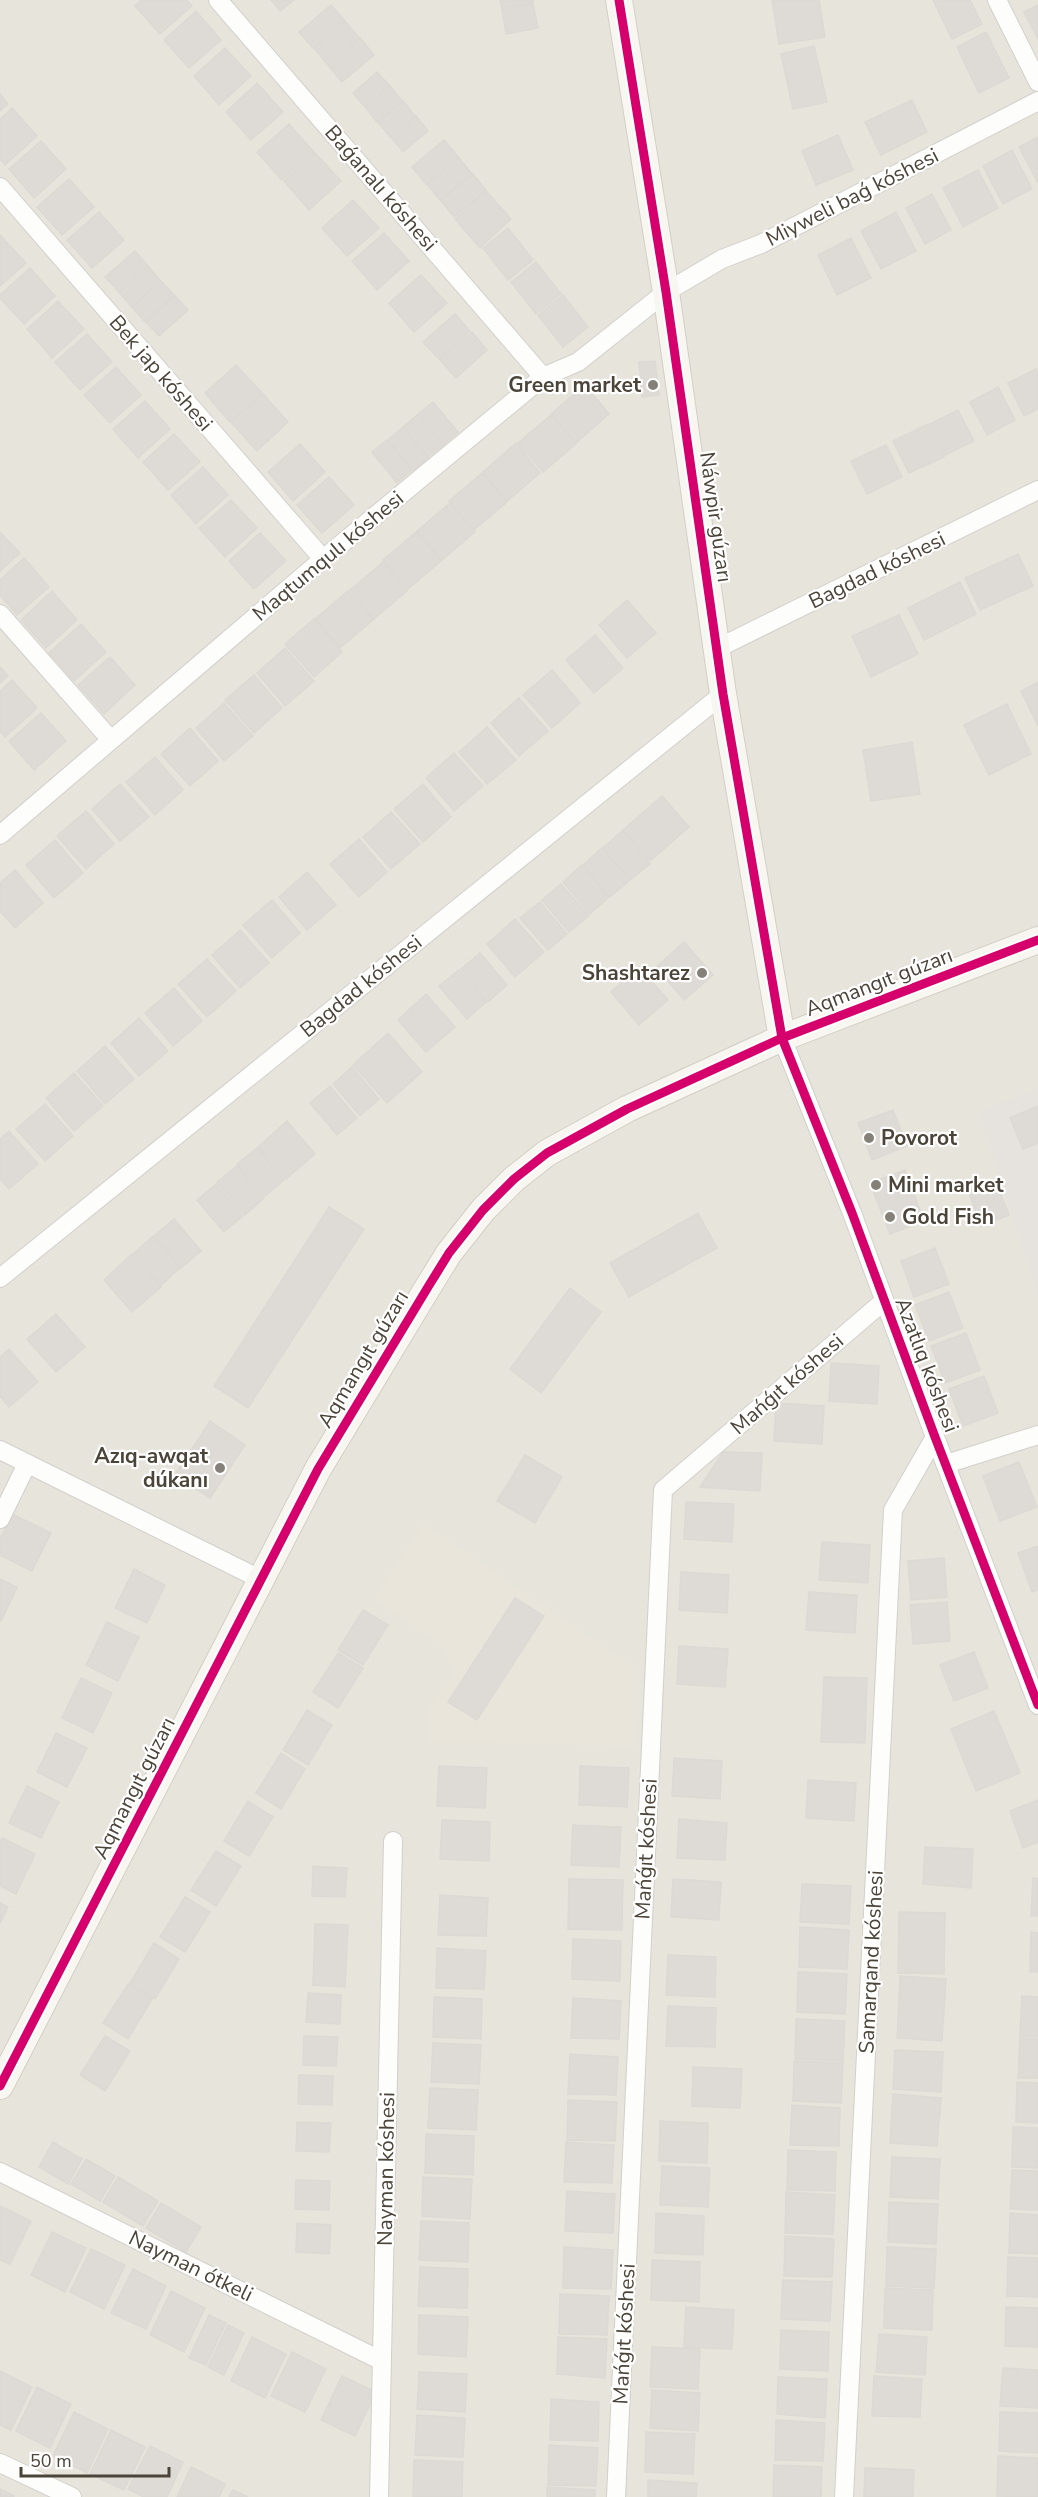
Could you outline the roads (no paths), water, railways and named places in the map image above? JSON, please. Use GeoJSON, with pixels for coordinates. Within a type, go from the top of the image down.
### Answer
{"type":"FeatureCollection","features":[{"type":"Feature","properties":{"kind":"street","name":"Baǵanalı kóshesi"},"geometry":{"type":"LineString","coordinates":[[218,0],[543,377]]}},
{"type":"Feature","properties":{"kind":"street","name":"Náwpir gúzarı"},"geometry":{"type":"LineString","coordinates":[[619,0],[666,292],[723,694],[782,1038]]}},
{"type":"Feature","properties":{"kind":"street"},"geometry":{"type":"LineString","coordinates":[[998,0],[1038,82]]}},
{"type":"Feature","properties":{"kind":"street","name":"Miyweli baǵ kóshesi"},"geometry":{"type":"LineString","coordinates":[[666,292],[722,259],[761,244],[1038,101]]}},
{"type":"Feature","properties":{"kind":"street","name":"Bek jap kóshesi"},"geometry":{"type":"LineString","coordinates":[[0,187],[323,559]]}},
{"type":"Feature","properties":{"kind":"street","name":"Maqtumqulı kóshesi"},"geometry":{"type":"LineString","coordinates":[[0,835],[323,559],[543,377],[578,362],[666,292]]}},
{"type":"Feature","properties":{"kind":"street","name":"Bagdad kóshesi"},"geometry":{"type":"LineString","coordinates":[[716,649],[1038,490]]}},
{"type":"Feature","properties":{"kind":"street"},"geometry":{"type":"LineString","coordinates":[[0,614],[111,740]]}},
{"type":"Feature","properties":{"kind":"street","name":"Bagdad kóshesi"},"geometry":{"type":"LineString","coordinates":[[0,1278],[723,694]]}},
{"type":"Feature","properties":{"kind":"street","name":"Aqmangıt gúzarı"},"geometry":{"type":"LineString","coordinates":[[0,2086],[318,1469],[449,1253],[483,1210],[514,1179],[547,1153],[627,1109],[782,1038],[1038,940]]}},
{"type":"Feature","properties":{"kind":"street","name":"Azatlıq kóshesi"},"geometry":{"type":"LineString","coordinates":[[782,1038],[852,1213],[934,1437],[1033,1673],[1038,1705]]}},
{"type":"Feature","properties":{"kind":"street","name":"Mańǵıt kóshesi"},"geometry":{"type":"LineString","coordinates":[[616,2497],[663,1490],[884,1301]]}},
{"type":"Feature","properties":{"kind":"street"},"geometry":{"type":"LineString","coordinates":[[946,1464],[1038,1436]]}},
{"type":"Feature","properties":{"kind":"street","name":"Samarqand kóshesi"},"geometry":{"type":"LineString","coordinates":[[844,2497],[893,1510],[934,1437]]}},
{"type":"Feature","properties":{"kind":"street"},"geometry":{"type":"LineString","coordinates":[[0,1450],[262,1580]]}},
{"type":"Feature","properties":{"kind":"street"},"geometry":{"type":"LineString","coordinates":[[0,1519],[27,1464]]}},
{"type":"Feature","properties":{"kind":"street","name":"Nayman kóshesi"},"geometry":{"type":"LineString","coordinates":[[379,2497],[393,1841]]}},
{"type":"Feature","properties":{"kind":"street","name":"Nayman ótkeli"},"geometry":{"type":"LineString","coordinates":[[0,2172],[382,2361]]}},
{"type":"Feature","properties":{"kind":"street"},"geometry":{"type":"LineString","coordinates":[[0,2463],[72,2497]]}},
{"type":"Feature","properties":{"kind":"place","name":"Green market"},"geometry":{"type":"Point","coordinates":[653,385]}},
{"type":"Feature","properties":{"kind":"place","name":"Shashtarez"},"geometry":{"type":"Point","coordinates":[702,973]}},
{"type":"Feature","properties":{"kind":"place","name":"Povorot"},"geometry":{"type":"Point","coordinates":[869,1138]}},
{"type":"Feature","properties":{"kind":"place","name":"Mini market"},"geometry":{"type":"Point","coordinates":[876,1185]}},
{"type":"Feature","properties":{"kind":"place","name":"Gold Fish"},"geometry":{"type":"Point","coordinates":[890,1217]}},
{"type":"Feature","properties":{"kind":"place","name":"Azıq-awqat dúkanı"},"geometry":{"type":"Point","coordinates":[220,1468]}}]}
